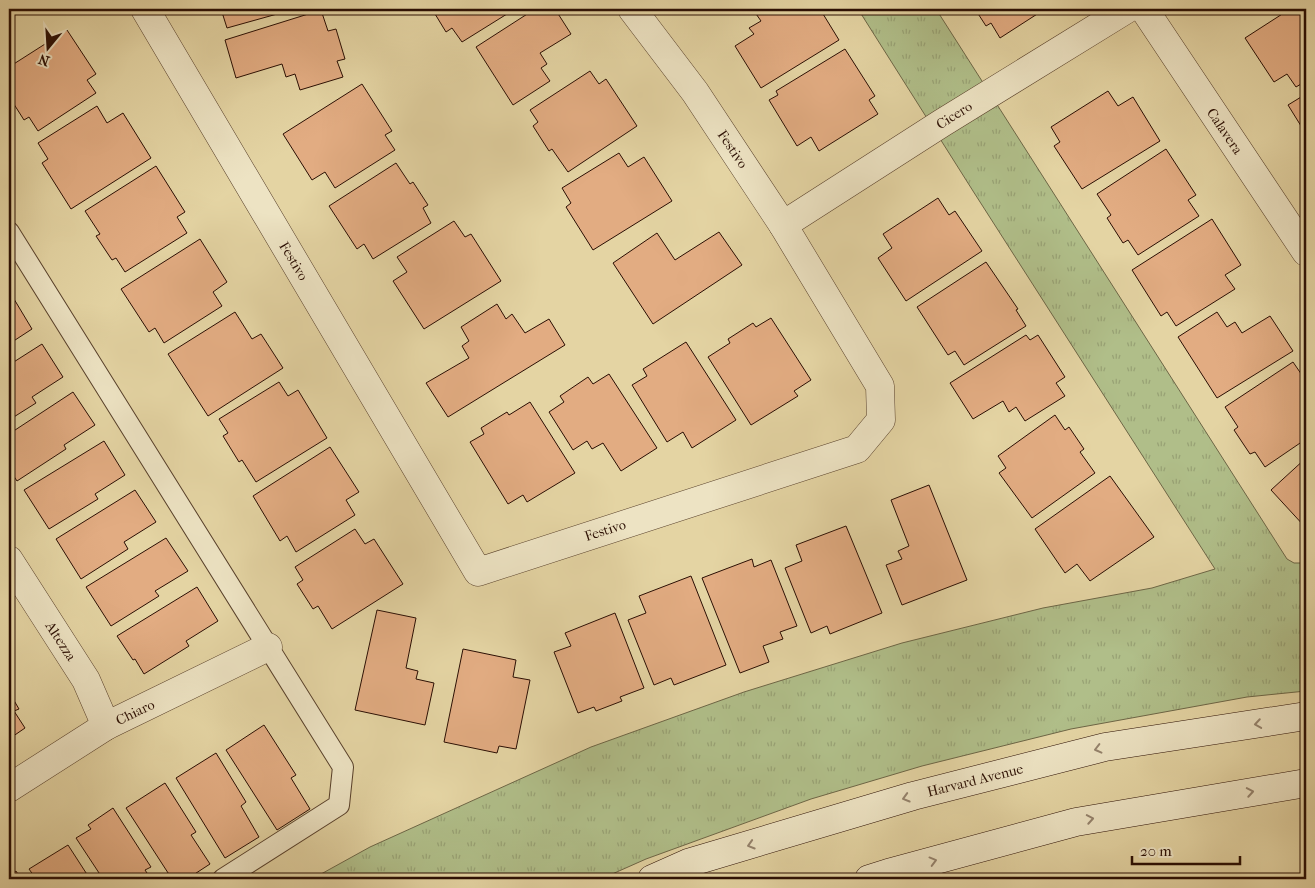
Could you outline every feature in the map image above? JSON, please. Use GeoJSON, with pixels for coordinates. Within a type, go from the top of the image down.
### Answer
{"type":"FeatureCollection","features":[{"type":"Feature","properties":{"kind":"street","name":"Festivo"},"geometry":{"type":"LineString","coordinates":[[145,9],[478,572],[858,448],[880,420],[880,386],[783,225],[695,92],[632,9]]}},
{"type":"Feature","properties":{"kind":"street","name":"Cicero"},"geometry":{"type":"LineString","coordinates":[[783,225],[942,123],[1127,9]]}},
{"type":"Feature","properties":{"kind":"street","name":"Calavera"},"geometry":{"type":"LineString","coordinates":[[1144,9],[1306,252]]}},
{"type":"Feature","properties":{"kind":"street","name":"Altezza"},"geometry":{"type":"LineString","coordinates":[[9,560],[86,680],[106,726]]}},
{"type":"Feature","properties":{"kind":"street","name":"Chiaro"},"geometry":{"type":"LineString","coordinates":[[9,788],[106,726],[268,647]]}},
{"type":"Feature","properties":{"kind":"street","name":"Harvard Avenue"},"geometry":{"type":"LineString","coordinates":[[652,879],[688,863],[913,796],[1105,747],[1306,716]]}},
{"type":"Feature","properties":{"kind":"street"},"geometry":{"type":"LineString","coordinates":[[869,879],[1076,822],[1306,783]]}},
{"type":"Feature","properties":{"kind":"lane"},"geometry":{"type":"LineString","coordinates":[[9,232],[343,767],[339,805],[222,879]]}},
{"type":"Feature","properties":{"kind":"green space"},"geometry":{"type":"Polygon","coordinates":[[[858,9],[936,9],[1287,559],[1294,563],[1306,563],[1306,691],[1247,697],[1071,729],[922,766],[811,799],[646,859],[601,879],[312,879],[370,847],[591,747],[744,692],[902,643],[1043,608],[1152,588],[1215,569],[858,9]]]}},
{"type":"Feature","properties":{"kind":"building"},"geometry":{"type":"Polygon","coordinates":[[[221,9],[295,9],[227,28],[221,9]]]}},
{"type":"Feature","properties":{"kind":"building"},"geometry":{"type":"Polygon","coordinates":[[[432,9],[515,9],[462,42],[452,28],[446,32],[432,9]]]}},
{"type":"Feature","properties":{"kind":"building"},"geometry":{"type":"Polygon","coordinates":[[[535,9],[555,9],[571,34],[540,53],[547,64],[541,68],[550,81],[513,105],[476,47],[535,9]]]}},
{"type":"Feature","properties":{"kind":"building"},"geometry":{"type":"Polygon","coordinates":[[[722,9],[734,9],[725,14],[722,9]]]}},
{"type":"Feature","properties":{"kind":"building"},"geometry":{"type":"Polygon","coordinates":[[[757,9],[820,9],[839,40],[761,88],[735,46],[754,34],[749,28],[761,21],[754,11],[757,9]]]}},
{"type":"Feature","properties":{"kind":"building"},"geometry":{"type":"Polygon","coordinates":[[[975,9],[1045,9],[1000,38],[991,23],[986,26],[975,9]]]}},
{"type":"Feature","properties":{"kind":"building"},"geometry":{"type":"Polygon","coordinates":[[[1290,9],[1306,9],[1306,81],[1296,87],[1287,74],[1274,82],[1245,38],[1290,9]]]}},
{"type":"Feature","properties":{"kind":"building"},"geometry":{"type":"Polygon","coordinates":[[[321,10],[328,31],[336,29],[345,59],[337,61],[343,77],[300,90],[295,74],[286,77],[282,64],[236,78],[225,40],[321,10]]]}},
{"type":"Feature","properties":{"kind":"building"},"geometry":{"type":"Polygon","coordinates":[[[67,30],[96,74],[87,80],[96,93],[38,131],[29,117],[24,120],[10,98],[13,96],[9,88],[9,67],[67,30]]]}},
{"type":"Feature","properties":{"kind":"building"},"geometry":{"type":"Polygon","coordinates":[[[845,49],[875,96],[869,100],[878,114],[819,151],[811,137],[797,146],[769,100],[778,95],[776,91],[845,49]]]}},
{"type":"Feature","properties":{"kind":"building"},"geometry":{"type":"Polygon","coordinates":[[[590,71],[599,84],[606,79],[637,126],[568,172],[552,149],[549,151],[533,126],[538,122],[530,110],[590,71]]]}},
{"type":"Feature","properties":{"kind":"building"},"geometry":{"type":"Polygon","coordinates":[[[362,84],[392,131],[385,135],[395,150],[335,188],[325,172],[312,180],[283,134],[362,84]]]}},
{"type":"Feature","properties":{"kind":"building"},"geometry":{"type":"Polygon","coordinates":[[[1108,91],[1118,106],[1133,97],[1160,141],[1082,189],[1054,146],[1060,142],[1051,127],[1108,91]]]}},
{"type":"Feature","properties":{"kind":"building"},"geometry":{"type":"Polygon","coordinates":[[[1306,94],[1306,134],[1288,105],[1306,94]]]}},
{"type":"Feature","properties":{"kind":"building"},"geometry":{"type":"Polygon","coordinates":[[[97,106],[107,123],[123,113],[151,158],[71,209],[42,163],[48,159],[38,143],[97,106]]]}},
{"type":"Feature","properties":{"kind":"building"},"geometry":{"type":"Polygon","coordinates":[[[1166,149],[1196,195],[1188,200],[1199,216],[1138,255],[1128,240],[1123,243],[1107,218],[1111,215],[1097,194],[1166,149]]]}},
{"type":"Feature","properties":{"kind":"building"},"geometry":{"type":"Polygon","coordinates":[[[619,153],[628,167],[644,157],[672,201],[593,250],[566,207],[571,203],[562,188],[619,153]]]}},
{"type":"Feature","properties":{"kind":"building"},"geometry":{"type":"Polygon","coordinates":[[[396,163],[410,184],[413,182],[428,205],[423,208],[431,223],[373,259],[364,244],[357,249],[329,206],[396,163]]]}},
{"type":"Feature","properties":{"kind":"building"},"geometry":{"type":"Polygon","coordinates":[[[156,166],[185,212],[177,217],[187,233],[125,272],[116,258],[112,260],[96,236],[100,234],[85,211],[156,166]]]}},
{"type":"Feature","properties":{"kind":"building"},"geometry":{"type":"Polygon","coordinates":[[[938,198],[949,215],[955,211],[982,251],[906,301],[878,258],[892,248],[883,234],[938,198]]]}},
{"type":"Feature","properties":{"kind":"building"},"geometry":{"type":"Polygon","coordinates":[[[1212,219],[1241,265],[1225,275],[1235,289],[1176,326],[1167,312],[1161,316],[1132,270],[1212,219]]]}},
{"type":"Feature","properties":{"kind":"building"},"geometry":{"type":"Polygon","coordinates":[[[454,221],[465,237],[471,234],[501,281],[424,329],[393,281],[407,272],[397,257],[454,221]]]}},
{"type":"Feature","properties":{"kind":"building"},"geometry":{"type":"Polygon","coordinates":[[[719,232],[742,265],[653,324],[613,263],[657,233],[675,260],[719,232]]]}},
{"type":"Feature","properties":{"kind":"building"},"geometry":{"type":"Polygon","coordinates":[[[200,239],[227,282],[213,292],[222,306],[164,343],[155,328],[149,332],[121,289],[200,239]]]}},
{"type":"Feature","properties":{"kind":"building"},"geometry":{"type":"Polygon","coordinates":[[[986,262],[1018,309],[1016,310],[1026,326],[964,365],[955,351],[948,355],[917,307],[986,262]]]}},
{"type":"Feature","properties":{"kind":"building"},"geometry":{"type":"Polygon","coordinates":[[[11,294],[32,329],[9,344],[9,296],[11,294]]]}},
{"type":"Feature","properties":{"kind":"building"},"geometry":{"type":"Polygon","coordinates":[[[497,304],[506,319],[512,314],[525,333],[549,319],[565,345],[448,417],[426,383],[469,358],[462,346],[469,341],[461,327],[497,304]]]}},
{"type":"Feature","properties":{"kind":"building"},"geometry":{"type":"Polygon","coordinates":[[[235,312],[252,339],[261,334],[283,368],[208,416],[168,354],[235,312]]]}},
{"type":"Feature","properties":{"kind":"building"},"geometry":{"type":"Polygon","coordinates":[[[1217,312],[1227,327],[1235,322],[1242,333],[1270,316],[1293,351],[1217,398],[1178,337],[1217,312]]]}},
{"type":"Feature","properties":{"kind":"building"},"geometry":{"type":"Polygon","coordinates":[[[771,318],[811,380],[794,391],[798,396],[751,425],[708,357],[730,343],[728,339],[753,323],[756,327],[771,318]]]}},
{"type":"Feature","properties":{"kind":"building"},"geometry":{"type":"Polygon","coordinates":[[[1026,335],[1030,340],[1038,335],[1065,377],[1056,383],[1065,396],[1025,421],[1016,407],[1009,412],[1003,401],[973,419],[950,383],[1026,335]]]}},
{"type":"Feature","properties":{"kind":"building"},"geometry":{"type":"Polygon","coordinates":[[[686,342],[736,420],[692,448],[683,432],[667,442],[632,385],[647,376],[643,369],[686,342]]]}},
{"type":"Feature","properties":{"kind":"building"},"geometry":{"type":"Polygon","coordinates":[[[42,344],[63,377],[32,397],[36,403],[9,420],[9,365],[42,344]]]}},
{"type":"Feature","properties":{"kind":"building"},"geometry":{"type":"Polygon","coordinates":[[[1293,362],[1306,381],[1306,439],[1265,467],[1255,452],[1250,454],[1234,430],[1238,427],[1225,407],[1293,362]]]}},
{"type":"Feature","properties":{"kind":"building"},"geometry":{"type":"Polygon","coordinates":[[[609,374],[657,448],[621,471],[603,443],[592,449],[587,441],[573,450],[549,412],[564,402],[560,396],[588,377],[593,384],[609,374]]]}},
{"type":"Feature","properties":{"kind":"building"},"geometry":{"type":"Polygon","coordinates":[[[279,382],[288,396],[298,390],[327,438],[256,482],[242,460],[239,462],[223,436],[228,433],[219,419],[279,382]]]}},
{"type":"Feature","properties":{"kind":"building"},"geometry":{"type":"Polygon","coordinates":[[[73,392],[95,425],[64,445],[66,449],[17,481],[9,469],[9,434],[73,392]]]}},
{"type":"Feature","properties":{"kind":"building"},"geometry":{"type":"Polygon","coordinates":[[[530,402],[575,473],[527,502],[523,495],[508,504],[470,442],[484,434],[481,428],[507,412],[509,415],[530,402]]]}},
{"type":"Feature","properties":{"kind":"building"},"geometry":{"type":"Polygon","coordinates":[[[1055,415],[1065,430],[1069,427],[1084,449],[1080,452],[1095,473],[1032,518],[999,473],[1006,468],[998,456],[1055,415]]]}},
{"type":"Feature","properties":{"kind":"building"},"geometry":{"type":"Polygon","coordinates":[[[104,441],[125,475],[95,494],[98,499],[49,529],[24,490],[104,441]]]}},
{"type":"Feature","properties":{"kind":"building"},"geometry":{"type":"Polygon","coordinates":[[[330,447],[359,492],[346,500],[355,515],[296,552],[287,536],[280,541],[253,496],[330,447]]]}},
{"type":"Feature","properties":{"kind":"building"},"geometry":{"type":"Polygon","coordinates":[[[1306,458],[1306,528],[1271,490],[1306,458]]]}},
{"type":"Feature","properties":{"kind":"building"},"geometry":{"type":"Polygon","coordinates":[[[1110,476],[1154,537],[1090,581],[1077,564],[1065,573],[1035,529],[1110,476]]]}},
{"type":"Feature","properties":{"kind":"building"},"geometry":{"type":"Polygon","coordinates":[[[929,485],[967,580],[902,605],[886,565],[902,559],[898,551],[909,546],[891,500],[929,485]]]}},
{"type":"Feature","properties":{"kind":"building"},"geometry":{"type":"Polygon","coordinates":[[[135,490],[156,522],[124,542],[128,549],[81,579],[56,539],[135,490]]]}},
{"type":"Feature","properties":{"kind":"building"},"geometry":{"type":"Polygon","coordinates":[[[846,526],[882,613],[830,634],[827,626],[811,633],[785,568],[802,561],[796,545],[846,526]]]}},
{"type":"Feature","properties":{"kind":"building"},"geometry":{"type":"Polygon","coordinates":[[[355,529],[365,544],[374,539],[403,584],[332,629],[318,606],[313,609],[297,584],[303,580],[295,567],[355,529]]]}},
{"type":"Feature","properties":{"kind":"building"},"geometry":{"type":"Polygon","coordinates":[[[166,538],[188,571],[155,591],[159,596],[111,626],[86,587],[166,538]]]}},
{"type":"Feature","properties":{"kind":"building"},"geometry":{"type":"Polygon","coordinates":[[[752,559],[754,567],[771,560],[797,626],[780,632],[783,639],[763,646],[769,662],[740,673],[702,578],[752,559]]]}},
{"type":"Feature","properties":{"kind":"building"},"geometry":{"type":"Polygon","coordinates":[[[691,576],[726,665],[674,685],[671,678],[654,685],[628,620],[646,613],[639,596],[691,576]]]}},
{"type":"Feature","properties":{"kind":"building"},"geometry":{"type":"Polygon","coordinates":[[[197,587],[218,621],[186,641],[189,646],[144,674],[117,636],[197,587]]]}},
{"type":"Feature","properties":{"kind":"building"},"geometry":{"type":"Polygon","coordinates":[[[377,610],[416,618],[406,668],[418,671],[416,679],[434,683],[425,725],[355,710],[377,610]]]}},
{"type":"Feature","properties":{"kind":"building"},"geometry":{"type":"Polygon","coordinates":[[[615,613],[644,688],[620,697],[622,701],[596,711],[594,707],[578,713],[554,652],[571,646],[565,633],[615,613]]]}},
{"type":"Feature","properties":{"kind":"building"},"geometry":{"type":"Polygon","coordinates":[[[463,649],[516,660],[513,677],[530,680],[516,749],[499,746],[497,753],[444,742],[463,649]]]}},
{"type":"Feature","properties":{"kind":"building"},"geometry":{"type":"Polygon","coordinates":[[[9,692],[19,709],[14,711],[25,728],[9,739],[9,692]]]}},
{"type":"Feature","properties":{"kind":"building"},"geometry":{"type":"Polygon","coordinates":[[[264,725],[296,775],[291,778],[310,809],[277,830],[226,750],[264,725]]]}},
{"type":"Feature","properties":{"kind":"building"},"geometry":{"type":"Polygon","coordinates":[[[216,753],[246,802],[241,806],[259,837],[225,858],[176,778],[216,753]]]}},
{"type":"Feature","properties":{"kind":"building"},"geometry":{"type":"Polygon","coordinates":[[[165,783],[196,832],[191,835],[210,864],[187,879],[172,879],[126,808],[165,783]]]}},
{"type":"Feature","properties":{"kind":"building"},"geometry":{"type":"Polygon","coordinates":[[[113,808],[151,867],[145,870],[151,879],[103,879],[76,838],[91,829],[88,825],[113,808]]]}},
{"type":"Feature","properties":{"kind":"building"},"geometry":{"type":"Polygon","coordinates":[[[68,845],[90,879],[36,879],[29,869],[68,845]]]}},
{"type":"Feature","properties":{"kind":"building"},"geometry":{"type":"Polygon","coordinates":[[[16,871],[21,879],[9,879],[9,876],[16,871]]]}}]}
